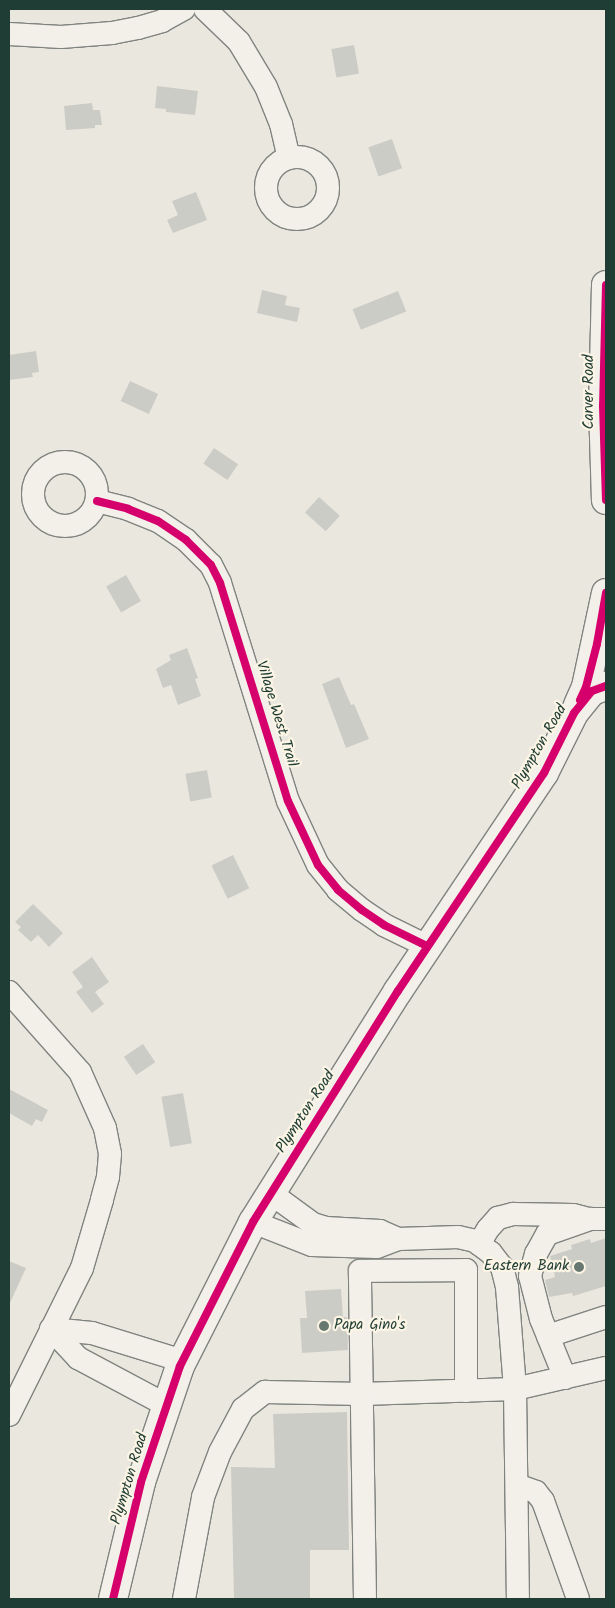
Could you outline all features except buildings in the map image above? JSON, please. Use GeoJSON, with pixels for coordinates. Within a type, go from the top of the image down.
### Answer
{"type":"FeatureCollection","features":[{"type":"Feature","properties":{"kind":"main road","name":"Carver Road"},"geometry":{"type":"LineString","coordinates":[[606,284],[603,406],[606,500]]}},
{"type":"Feature","properties":{"kind":"main road"},"geometry":{"type":"LineString","coordinates":[[574,714],[586,687],[606,593]]}},
{"type":"Feature","properties":{"kind":"main road","name":"Plympton Road"},"geometry":{"type":"LineString","coordinates":[[113,1599],[141,1482],[183,1361],[253,1222],[272,1189],[428,946],[544,773],[574,714],[592,691],[606,686]]}},
{"type":"Feature","properties":{"kind":"street"},"geometry":{"type":"LineString","coordinates":[[9,34],[61,37],[112,33],[138,28],[162,20],[184,9]]}},
{"type":"Feature","properties":{"kind":"street"},"geometry":{"type":"LineString","coordinates":[[205,9],[239,42],[266,87],[281,124],[289,158]]}},
{"type":"Feature","properties":{"kind":"street","name":"Village West Trail"},"geometry":{"type":"LineString","coordinates":[[97,501],[144,514],[158,521],[186,540],[211,565],[224,596],[288,801],[318,865],[338,890],[362,910],[384,925],[428,946]]}},
{"type":"Feature","properties":{"kind":"street"},"geometry":{"type":"LineString","coordinates":[[9,1415],[82,1268],[108,1177],[108,1142],[105,1128],[80,1072],[12,1002]]}},
{"type":"Feature","properties":{"kind":"street"},"geometry":{"type":"LineString","coordinates":[[272,1189],[280,1200],[313,1224],[326,1228],[380,1231],[398,1239]]}},
{"type":"Feature","properties":{"kind":"street"},"geometry":{"type":"LineString","coordinates":[[479,1244],[488,1229],[498,1218],[513,1214],[573,1215],[598,1219]]}},
{"type":"Feature","properties":{"kind":"street"},"geometry":{"type":"LineString","coordinates":[[565,1378],[548,1336],[530,1276],[536,1254],[547,1234],[598,1219]]}},
{"type":"Feature","properties":{"kind":"street"},"geometry":{"type":"LineString","coordinates":[[253,1222],[285,1236],[312,1245],[326,1247],[377,1247],[398,1239],[458,1237],[479,1244],[491,1253],[502,1268],[507,1287],[515,1389],[518,1599]]}},
{"type":"Feature","properties":{"kind":"street"},"geometry":{"type":"LineString","coordinates":[[365,1599],[360,1271],[466,1270],[466,1391]]}},
{"type":"Feature","properties":{"kind":"street"},"geometry":{"type":"LineString","coordinates":[[548,1336],[606,1317]]}},
{"type":"Feature","properties":{"kind":"street"},"geometry":{"type":"LineString","coordinates":[[51,1329],[92,1332],[183,1361]]}},
{"type":"Feature","properties":{"kind":"street"},"geometry":{"type":"LineString","coordinates":[[51,1329],[78,1358],[168,1406]]}},
{"type":"Feature","properties":{"kind":"street"},"geometry":{"type":"LineString","coordinates":[[184,1599],[203,1497],[220,1452],[244,1409],[265,1392],[362,1394],[515,1389],[606,1368]]}},
{"type":"Feature","properties":{"kind":"street"},"geometry":{"type":"LineString","coordinates":[[517,1486],[536,1492],[543,1500],[578,1599]]}},
{"type":"Feature","properties":{"kind":"cycle path"},"geometry":{"type":"LineString","coordinates":[[606,285],[603,406],[606,500]]}},
{"type":"Feature","properties":{"kind":"cycle path"},"geometry":{"type":"LineString","coordinates":[[97,501],[128,509],[158,521],[186,540],[211,565],[220,583],[288,801],[318,865],[338,890],[362,910],[384,925],[427,946]]}},
{"type":"Feature","properties":{"kind":"cycle path"},"geometry":{"type":"LineString","coordinates":[[580,700],[586,687],[597,644],[606,593]]}},
{"type":"Feature","properties":{"kind":"cycle path"},"geometry":{"type":"LineString","coordinates":[[113,1599],[141,1482],[180,1366],[253,1222],[398,991],[544,773],[574,713],[592,691],[606,686]]}},
{"type":"Feature","properties":{"kind":"place","name":"Eastern Bank"},"geometry":{"type":"Point","coordinates":[579,1267]}},
{"type":"Feature","properties":{"kind":"place","name":"Papa Gino's"},"geometry":{"type":"Point","coordinates":[324,1326]}}]}
